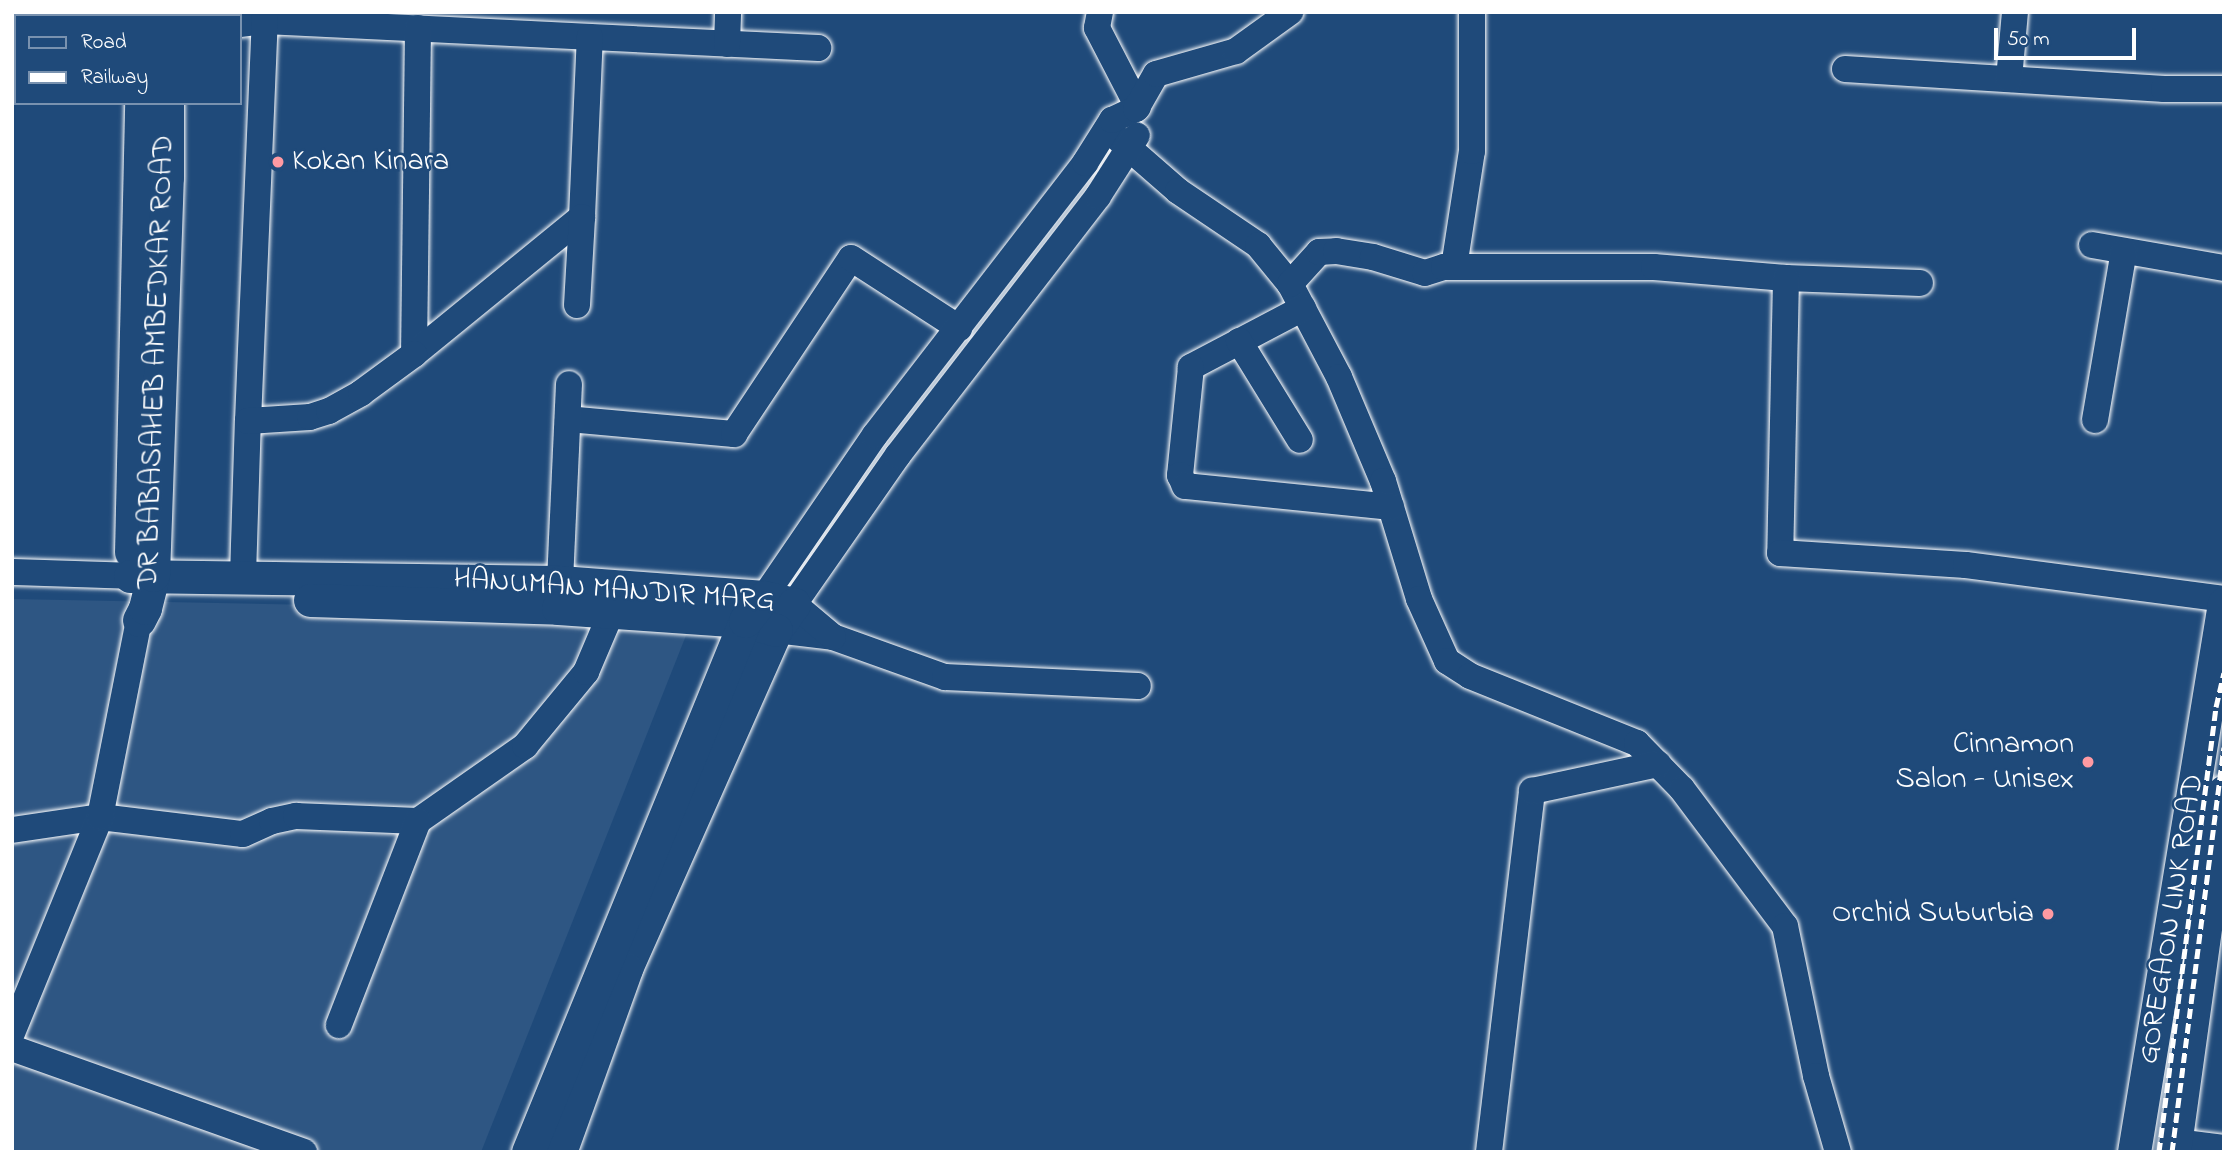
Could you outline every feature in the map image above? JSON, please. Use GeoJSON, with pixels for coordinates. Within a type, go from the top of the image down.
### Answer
{"type":"FeatureCollection","features":[{"type":"Feature","properties":{"kind":"main road","name":"DR BABASAHEB AMBEDKAR ROAD"},"geometry":{"type":"LineString","coordinates":[[141,105],[153,177]]}},
{"type":"Feature","properties":{"kind":"main road","name":"DR BABASAHEB AMBEDKAR ROAD"},"geometry":{"type":"LineString","coordinates":[[140,591],[153,177],[167,105]]}},
{"type":"Feature","properties":{"kind":"main road","name":"HANUMAN MANDIR MARG"},"geometry":{"type":"LineString","coordinates":[[140,591],[243,576],[559,582],[672,603],[770,613]]}},
{"type":"Feature","properties":{"kind":"main road","name":"HANUMAN MANDIR MARG"},"geometry":{"type":"LineString","coordinates":[[140,591],[558,608],[611,613],[672,603]]}},
{"type":"Feature","properties":{"kind":"main road"},"geometry":{"type":"LineString","coordinates":[[528,1152],[770,613]]}},
{"type":"Feature","properties":{"kind":"main road"},"geometry":{"type":"LineString","coordinates":[[559,1152],[626,969],[770,613]]}},
{"type":"Feature","properties":{"kind":"main road","name":"GOREGAON LINK ROAD"},"geometry":{"type":"LineString","coordinates":[[2134,1152],[2223,614]]}},
{"type":"Feature","properties":{"kind":"main road"},"geometry":{"type":"LineString","coordinates":[[2175,1147],[2224,791]]}},
{"type":"Feature","properties":{"kind":"street"},"geometry":{"type":"LineString","coordinates":[[727,44],[728,12]]}},
{"type":"Feature","properties":{"kind":"street"},"geometry":{"type":"LineString","coordinates":[[770,613],[898,455],[1024,293],[1131,149],[1138,136],[1141,102],[1156,74],[1236,51],[1290,12]]}},
{"type":"Feature","properties":{"kind":"street"},"geometry":{"type":"LineString","coordinates":[[1454,267],[1472,151],[1472,12]]}},
{"type":"Feature","properties":{"kind":"street"},"geometry":{"type":"LineString","coordinates":[[2009,79],[2015,12]]}},
{"type":"Feature","properties":{"kind":"street"},"geometry":{"type":"LineString","coordinates":[[1101,14],[1097,28],[1141,102]]}},
{"type":"Feature","properties":{"kind":"street"},"geometry":{"type":"LineString","coordinates":[[243,576],[256,19],[818,48]]}},
{"type":"Feature","properties":{"kind":"street"},"geometry":{"type":"LineString","coordinates":[[414,354],[418,28]]}},
{"type":"Feature","properties":{"kind":"street"},"geometry":{"type":"LineString","coordinates":[[578,305],[590,37]]}},
{"type":"Feature","properties":{"kind":"street"},"geometry":{"type":"LineString","coordinates":[[1845,69],[2224,89]]}},
{"type":"Feature","properties":{"kind":"street"},"geometry":{"type":"LineString","coordinates":[[770,613],[875,435],[1085,163],[1112,120],[1141,102]]}},
{"type":"Feature","properties":{"kind":"street"},"geometry":{"type":"LineString","coordinates":[[1107,129],[1178,191],[1258,245],[1290,284],[1339,377],[1383,481],[1419,599],[1447,661],[1470,676],[1637,743],[1682,789],[1785,926],[1816,1076],[1838,1152]]}},
{"type":"Feature","properties":{"kind":"street"},"geometry":{"type":"LineString","coordinates":[[248,421],[310,417],[330,411],[361,393],[414,354],[582,217]]}},
{"type":"Feature","properties":{"kind":"street"},"geometry":{"type":"LineString","coordinates":[[2092,245],[2224,268]]}},
{"type":"Feature","properties":{"kind":"street"},"geometry":{"type":"LineString","coordinates":[[1290,284],[1319,251],[1373,257],[1425,273],[1454,267],[1654,267],[1786,278],[1920,283]]}},
{"type":"Feature","properties":{"kind":"street"},"geometry":{"type":"LineString","coordinates":[[2095,420],[2124,251]]}},
{"type":"Feature","properties":{"kind":"street"},"geometry":{"type":"LineString","coordinates":[[568,419],[734,434],[851,258],[959,328]]}},
{"type":"Feature","properties":{"kind":"street"},"geometry":{"type":"LineString","coordinates":[[1786,278],[1780,553],[1966,565],[2223,614]]}},
{"type":"Feature","properties":{"kind":"street"},"geometry":{"type":"LineString","coordinates":[[1303,307],[1191,367],[1180,475],[1185,486],[1391,507]]}},
{"type":"Feature","properties":{"kind":"street"},"geometry":{"type":"LineString","coordinates":[[1239,341],[1300,440]]}},
{"type":"Feature","properties":{"kind":"street"},"geometry":{"type":"LineString","coordinates":[[559,582],[569,384]]}},
{"type":"Feature","properties":{"kind":"street","name":"HANUMAN MANDIR MARG"},"geometry":{"type":"LineString","coordinates":[[12,572],[140,591]]}},
{"type":"Feature","properties":{"kind":"street"},"geometry":{"type":"LineString","coordinates":[[12,590],[140,591]]}},
{"type":"Feature","properties":{"kind":"street","name":"DR BABASAHEB AMBEDKAR ROAD"},"geometry":{"type":"LineString","coordinates":[[12,1033],[100,817],[140,591]]}},
{"type":"Feature","properties":{"kind":"street"},"geometry":{"type":"LineString","coordinates":[[339,1025],[418,821],[526,746],[586,672],[611,613]]}},
{"type":"Feature","properties":{"kind":"street","name":"HANUMAN MANDIR MARG"},"geometry":{"type":"LineString","coordinates":[[770,613],[945,677],[1138,686]]}},
{"type":"Feature","properties":{"kind":"street"},"geometry":{"type":"LineString","coordinates":[[1489,1152],[1532,791],[1658,764]]}},
{"type":"Feature","properties":{"kind":"street"},"geometry":{"type":"LineString","coordinates":[[12,830],[100,817],[243,834],[272,821],[296,816],[418,821]]}},
{"type":"Feature","properties":{"kind":"street"},"geometry":{"type":"LineString","coordinates":[[12,1048],[304,1152]]}},
{"type":"Feature","properties":{"kind":"street"},"geometry":{"type":"LineString","coordinates":[[2175,1147],[2224,1148]]}},
{"type":"Feature","properties":{"kind":"shaded area"},"geometry":{"type":"Polygon","coordinates":[[[12,599],[663,612],[687,633],[481,1152],[12,1152],[12,599]]]}},
{"type":"Feature","properties":{"kind":"railway"},"geometry":{"type":"LineString","coordinates":[[2159,1152],[2216,707],[2224,673]]}},
{"type":"Feature","properties":{"kind":"railway"},"geometry":{"type":"LineString","coordinates":[[2172,1152],[2224,747]]}},
{"type":"Feature","properties":{"kind":"place","name":"Kokan Kinara"},"geometry":{"type":"Point","coordinates":[278,162]}},
{"type":"Feature","properties":{"kind":"place","name":"Cinnamon Salon - Unisex"},"geometry":{"type":"Point","coordinates":[2088,762]}},
{"type":"Feature","properties":{"kind":"place","name":"Orchid Suburbia"},"geometry":{"type":"Point","coordinates":[2048,914]}}]}
